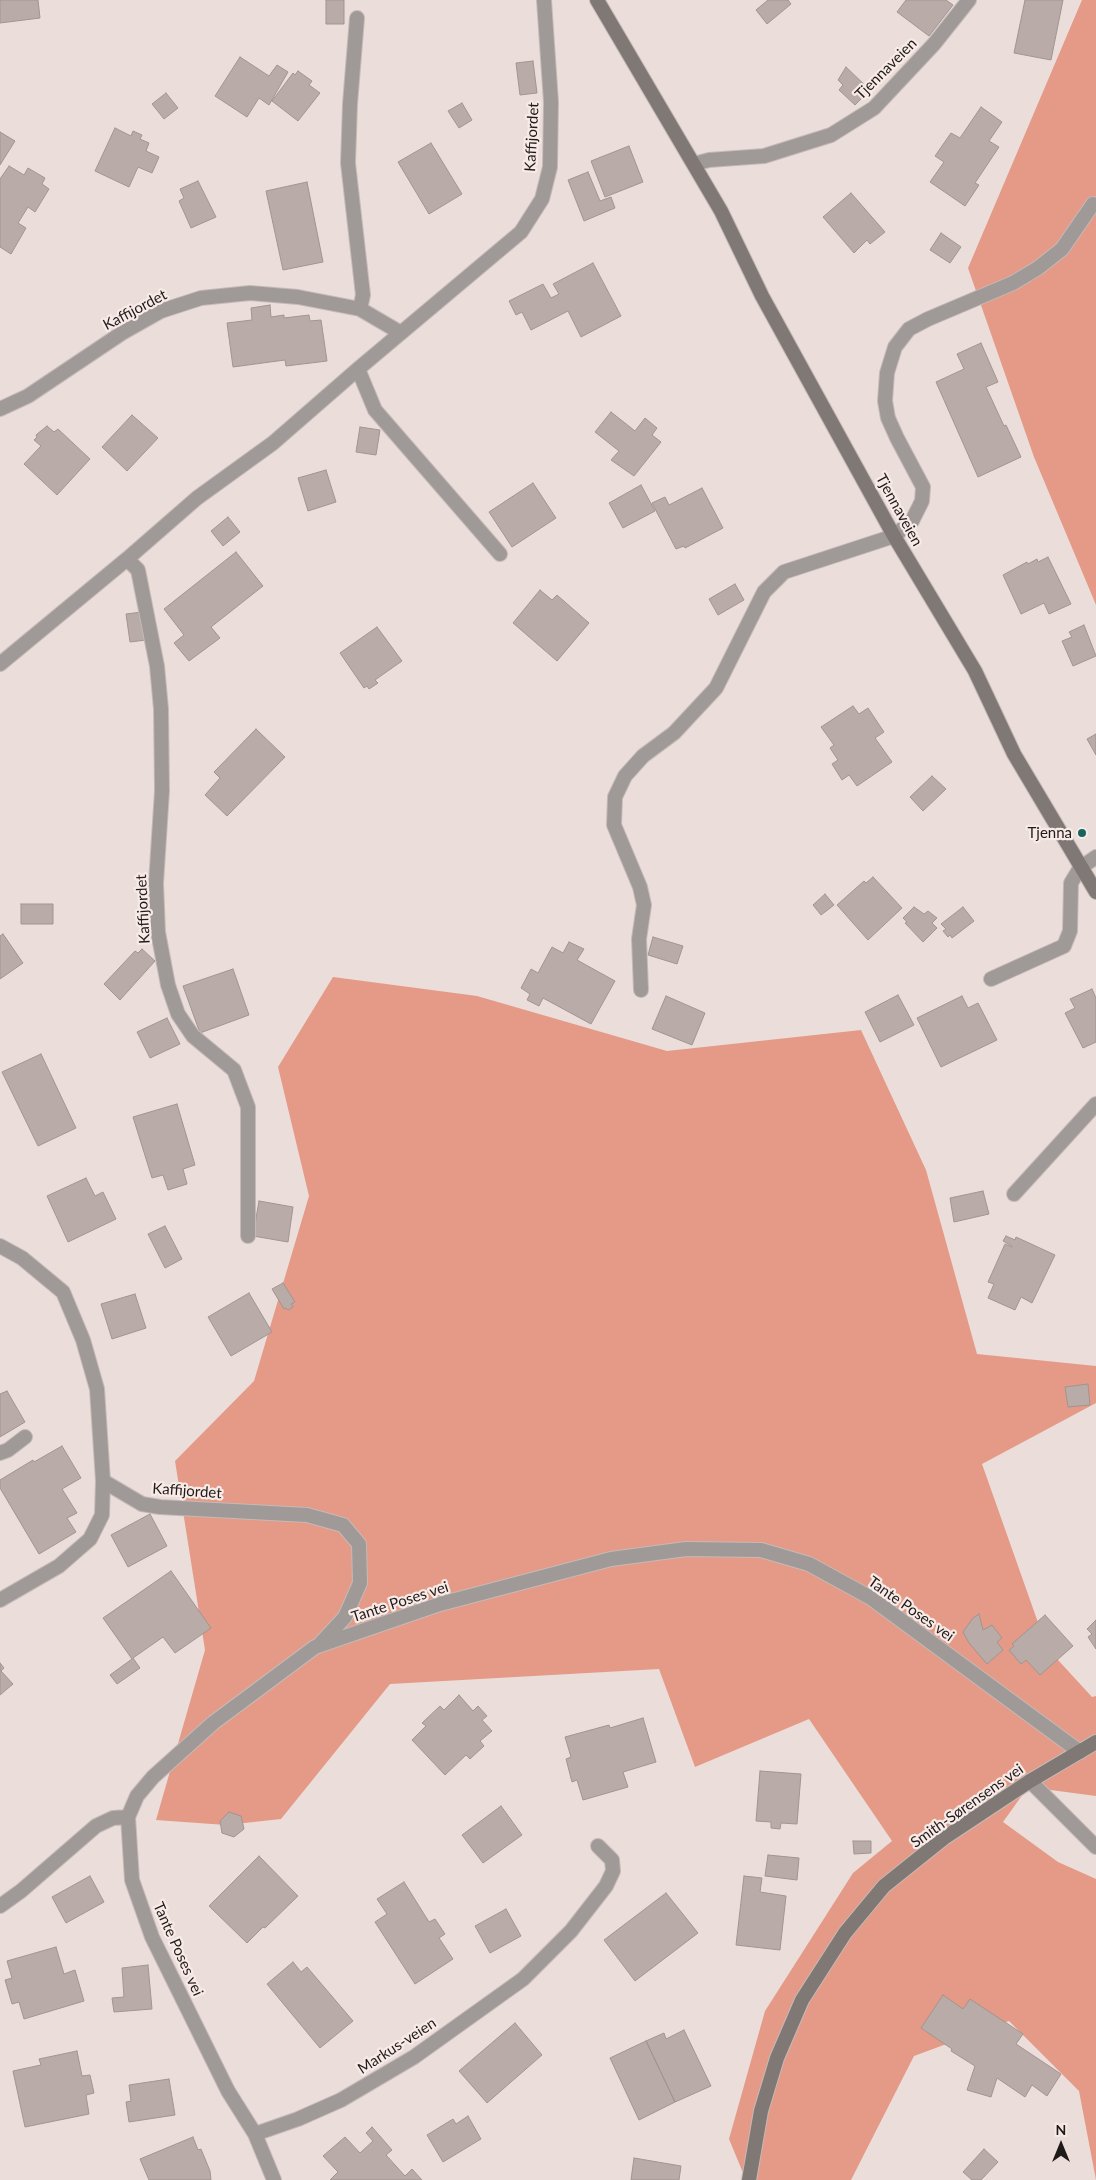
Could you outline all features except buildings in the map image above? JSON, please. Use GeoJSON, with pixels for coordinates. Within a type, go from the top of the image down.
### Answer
{"type":"FeatureCollection","features":[{"type":"Feature","properties":{"kind":"main road","name":"Tjennaveien"},"geometry":{"type":"LineString","coordinates":[[598,0],[721,211],[762,296],[894,536],[975,671],[1014,754],[1096,892]]}},
{"type":"Feature","properties":{"kind":"main road","name":"Smith-Sørensens vei"},"geometry":{"type":"LineString","coordinates":[[748,2180],[761,2111],[777,2058],[802,2000],[845,1933],[884,1886],[944,1838],[1030,1781],[1096,1742]]}},
{"type":"Feature","properties":{"kind":"street","name":"Kaffijordet"},"geometry":{"type":"LineString","coordinates":[[0,664],[127,559],[197,498],[273,444],[358,369],[521,232],[542,199],[550,167],[551,102],[544,0]]}},
{"type":"Feature","properties":{"kind":"street","name":"Tjennaveien"},"geometry":{"type":"LineString","coordinates":[[694,164],[709,160],[764,156],[831,134],[874,108],[934,44],[969,0]]}},
{"type":"Feature","properties":{"kind":"street"},"geometry":{"type":"LineString","coordinates":[[357,18],[350,104],[348,163],[363,295],[360,309]]}},
{"type":"Feature","properties":{"kind":"street"},"geometry":{"type":"LineString","coordinates":[[641,990],[639,939],[644,905],[640,887],[614,825],[615,797],[625,776],[643,756],[674,733],[716,688],[764,592],[784,572],[894,536],[912,521],[922,501],[923,487],[888,418],[885,401],[887,373],[895,347],[909,329],[1013,283],[1038,268],[1062,249],[1093,204]]}},
{"type":"Feature","properties":{"kind":"street","name":"Kaffijordet"},"geometry":{"type":"LineString","coordinates":[[0,409],[28,396],[122,332],[161,312],[201,298],[250,293],[298,297],[360,309],[401,333]]}},
{"type":"Feature","properties":{"kind":"street"},"geometry":{"type":"LineString","coordinates":[[358,369],[375,410],[500,554]]}},
{"type":"Feature","properties":{"kind":"street","name":"Kaffijordet"},"geometry":{"type":"LineString","coordinates":[[127,559],[138,570],[157,666],[161,709],[162,791],[156,883],[158,932],[168,985],[178,1014],[193,1036],[234,1070],[248,1107],[248,1236]]}},
{"type":"Feature","properties":{"kind":"street"},"geometry":{"type":"LineString","coordinates":[[991,979],[1064,946],[1070,931],[1072,883],[1080,868],[1096,858]]}},
{"type":"Feature","properties":{"kind":"street"},"geometry":{"type":"LineString","coordinates":[[1014,1194],[1096,1104]]}},
{"type":"Feature","properties":{"kind":"street"},"geometry":{"type":"LineString","coordinates":[[0,1246],[22,1258],[63,1292],[84,1340],[97,1389],[103,1481],[102,1514],[90,1540],[59,1566],[0,1600]]}},
{"type":"Feature","properties":{"kind":"street"},"geometry":{"type":"LineString","coordinates":[[0,1453],[8,1450],[25,1437]]}},
{"type":"Feature","properties":{"kind":"street","name":"Kaffijordet"},"geometry":{"type":"LineString","coordinates":[[103,1481],[142,1504],[160,1507],[307,1514],[343,1524],[358,1544],[360,1583],[345,1617],[316,1647]]}},
{"type":"Feature","properties":{"kind":"street","name":"Tante Poses vei"},"geometry":{"type":"LineString","coordinates":[[274,2180],[255,2134],[228,2091],[152,1937],[132,1880],[128,1817],[137,1796],[153,1777],[214,1723],[316,1647],[440,1604],[612,1560],[686,1549],[761,1550],[809,1564],[871,1598],[1080,1752]]}},
{"type":"Feature","properties":{"kind":"street"},"geometry":{"type":"LineString","coordinates":[[1030,1781],[1096,1847]]}},
{"type":"Feature","properties":{"kind":"street"},"geometry":{"type":"LineString","coordinates":[[0,1906],[21,1891],[96,1826],[112,1818],[128,1817]]}},
{"type":"Feature","properties":{"kind":"street","name":"Markus-veien"},"geometry":{"type":"LineString","coordinates":[[255,2134],[298,2119],[341,2100],[414,2057],[522,1979],[571,1930],[606,1886],[613,1871],[612,1860],[598,1846]]}},
{"type":"Feature","properties":{"kind":"shaded area"},"geometry":{"type":"Polygon","coordinates":[[[1082,0],[1096,0],[1096,605],[1034,457],[968,268],[1082,0]]]}},
{"type":"Feature","properties":{"kind":"shaded area"},"geometry":{"type":"Polygon","coordinates":[[[333,977],[477,996],[667,1051],[861,1030],[926,1170],[977,1354],[1096,1366],[1096,1403],[982,1464],[1047,1648],[1092,1697],[1096,1696],[1096,1796],[1028,1787],[1003,1822],[1058,1862],[1096,1879],[1096,2180],[1079,2091],[1009,2021],[914,2056],[851,2180],[746,2180],[729,2139],[765,2011],[853,1873],[892,1841],[809,1719],[695,1767],[659,1669],[390,1684],[281,1819],[226,1825],[156,1820],[205,1650],[175,1461],[254,1381],[309,1196],[278,1067],[333,977]]]}},
{"type":"Feature","properties":{"kind":"place","name":"Tjenna"},"geometry":{"type":"Point","coordinates":[1082,833]}}]}
